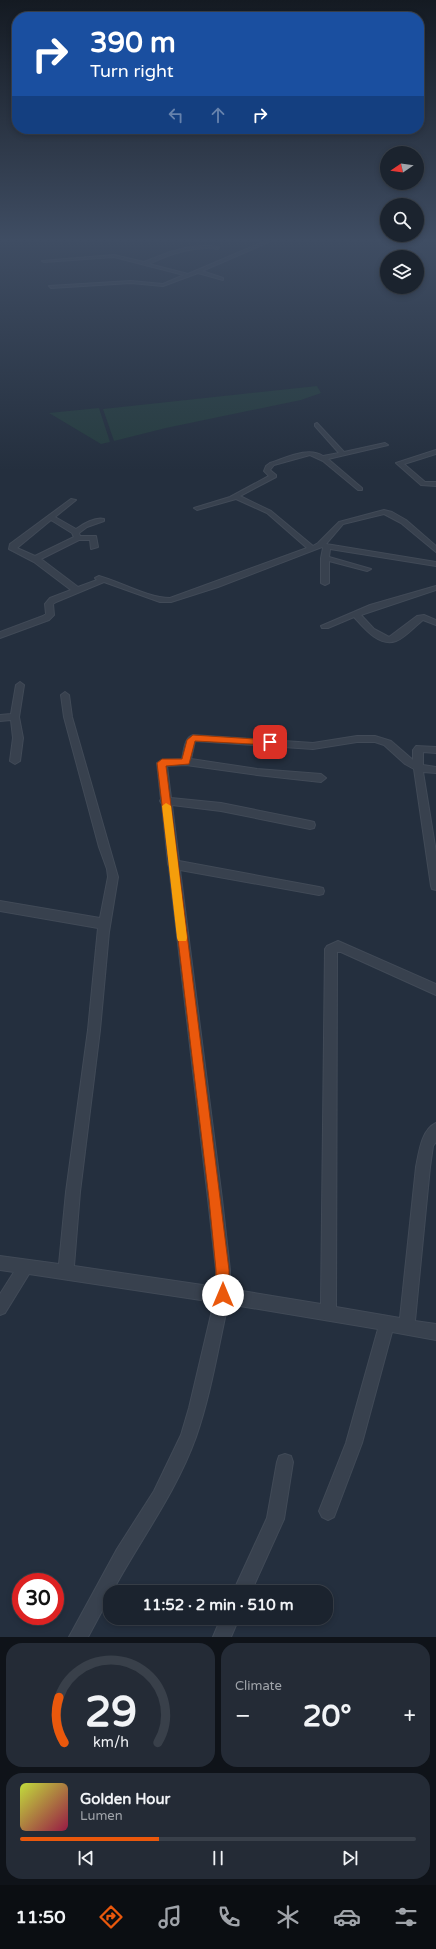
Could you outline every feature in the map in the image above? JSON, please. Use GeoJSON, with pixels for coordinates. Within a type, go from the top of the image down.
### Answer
{"type":"FeatureCollection","features":[{"type":"Feature","properties":{"kind":"street"},"geometry":{"type":"LineString","coordinates":[[317,425],[343,454]]}},
{"type":"Feature","properties":{"kind":"street"},"geometry":{"type":"LineString","coordinates":[[323,459],[385,445]]}},
{"type":"Feature","properties":{"kind":"street"},"geometry":{"type":"LineString","coordinates":[[436,452],[399,463],[423,484],[436,484]]}},
{"type":"Feature","properties":{"kind":"street"},"geometry":{"type":"LineString","coordinates":[[197,508],[233,497],[274,476],[268,471],[268,467],[272,464],[310,453],[316,454],[323,459],[360,489]]}},
{"type":"Feature","properties":{"kind":"street"},"geometry":{"type":"LineString","coordinates":[[233,497],[269,512],[311,548]]}},
{"type":"Feature","properties":{"kind":"street"},"geometry":{"type":"LineString","coordinates":[[74,500],[13,546],[13,549],[37,560],[76,590]]}},
{"type":"Feature","properties":{"kind":"street"},"geometry":{"type":"LineString","coordinates":[[325,583],[324,546],[336,526],[341,523],[373,514],[387,512],[410,528],[436,550]]}},
{"type":"Feature","properties":{"kind":"street"},"geometry":{"type":"LineString","coordinates":[[51,517],[77,536],[93,538],[94,547]]}},
{"type":"Feature","properties":{"kind":"street"},"geometry":{"type":"LineString","coordinates":[[37,560],[38,557],[77,536],[85,526],[102,520]]}},
{"type":"Feature","properties":{"kind":"street"},"geometry":{"type":"LineString","coordinates":[[0,635],[50,616],[49,604],[53,600],[101,579],[163,600],[171,600],[216,585],[311,548],[324,546],[436,564]]}},
{"type":"Feature","properties":{"kind":"street"},"geometry":{"type":"LineString","coordinates":[[325,558],[367,569]]}},
{"type":"Feature","properties":{"kind":"street"},"geometry":{"type":"LineString","coordinates":[[325,626],[373,607],[436,588]]}},
{"type":"Feature","properties":{"kind":"street"},"geometry":{"type":"LineString","coordinates":[[356,614],[371,631],[388,640],[394,639],[420,618],[424,617],[436,623]]}},
{"type":"Feature","properties":{"kind":"street"},"geometry":{"type":"LineString","coordinates":[[15,761],[18,738],[15,717],[20,685]]}},
{"type":"Feature","properties":{"kind":"street"},"geometry":{"type":"LineString","coordinates":[[65,695],[68,716],[113,877],[105,924],[84,1117],[73,1192],[66,1272]]}},
{"type":"Feature","properties":{"kind":"street"},"geometry":{"type":"LineString","coordinates":[[0,718],[15,717]]}},
{"type":"Feature","properties":{"kind":"street"},"geometry":{"type":"LineString","coordinates":[[186,762],[191,740],[193,738],[313,746],[324,746],[333,742],[377,739],[385,742],[418,767],[436,770]]}},
{"type":"Feature","properties":{"kind":"street"},"geometry":{"type":"LineString","coordinates":[[436,750],[419,748],[418,750],[418,767],[436,886]]}},
{"type":"Feature","properties":{"kind":"street"},"geometry":{"type":"LineString","coordinates":[[78,1637],[123,1555],[160,1497],[188,1437],[197,1408],[223,1295],[215,1199],[173,864],[162,763],[186,762],[257,772],[321,778]]}},
{"type":"Feature","properties":{"kind":"street"},"geometry":{"type":"LineString","coordinates":[[166,801],[221,807],[310,825]]}},
{"type":"Feature","properties":{"kind":"street"},"geometry":{"type":"LineString","coordinates":[[173,864],[320,891]]}},
{"type":"Feature","properties":{"kind":"street"},"geometry":{"type":"LineString","coordinates":[[0,906],[105,924]]}},
{"type":"Feature","properties":{"kind":"street"},"geometry":{"type":"LineString","coordinates":[[328,1312],[329,1042],[332,949],[338,946],[344,948],[436,990]]}},
{"type":"Feature","properties":{"kind":"street"},"geometry":{"type":"LineString","coordinates":[[407,1327],[423,1167],[427,1144],[436,1130]]}},
{"type":"Feature","properties":{"kind":"street"},"geometry":{"type":"LineString","coordinates":[[0,1263],[223,1295],[328,1312],[436,1332]]}},
{"type":"Feature","properties":{"kind":"street"},"geometry":{"type":"LineString","coordinates":[[0,1308],[25,1266]]}},
{"type":"Feature","properties":{"kind":"street"},"geometry":{"type":"LineString","coordinates":[[328,1511],[354,1443],[387,1323]]}},
{"type":"Feature","properties":{"kind":"street"},"geometry":{"type":"LineString","coordinates":[[245,1585],[275,1519],[285,1462]]}},
{"type":"Feature","properties":{"kind":"street"},"geometry":{"type":"LineString","coordinates":[[222,1637],[227,1625]]}},
{"type":"Feature","properties":{"kind":"green space"},"geometry":{"type":"Polygon","coordinates":[[[317,386],[321,393],[301,400],[166,428],[114,441],[103,409],[317,386]]]}},
{"type":"Feature","properties":{"kind":"green space"},"geometry":{"type":"Polygon","coordinates":[[[99,408],[110,442],[101,444],[49,413],[99,408]]]}},
{"type":"Feature","properties":{"kind":"slow traffic"},"geometry":{"type":"LineString","coordinates":[[166,806],[182,938]]}},
{"type":"Feature","properties":{"kind":"route"},"geometry":{"type":"LineString","coordinates":[[223,1295],[215,1199],[161,769],[162,763],[186,762],[191,740],[193,738],[270,742]]}}]}
